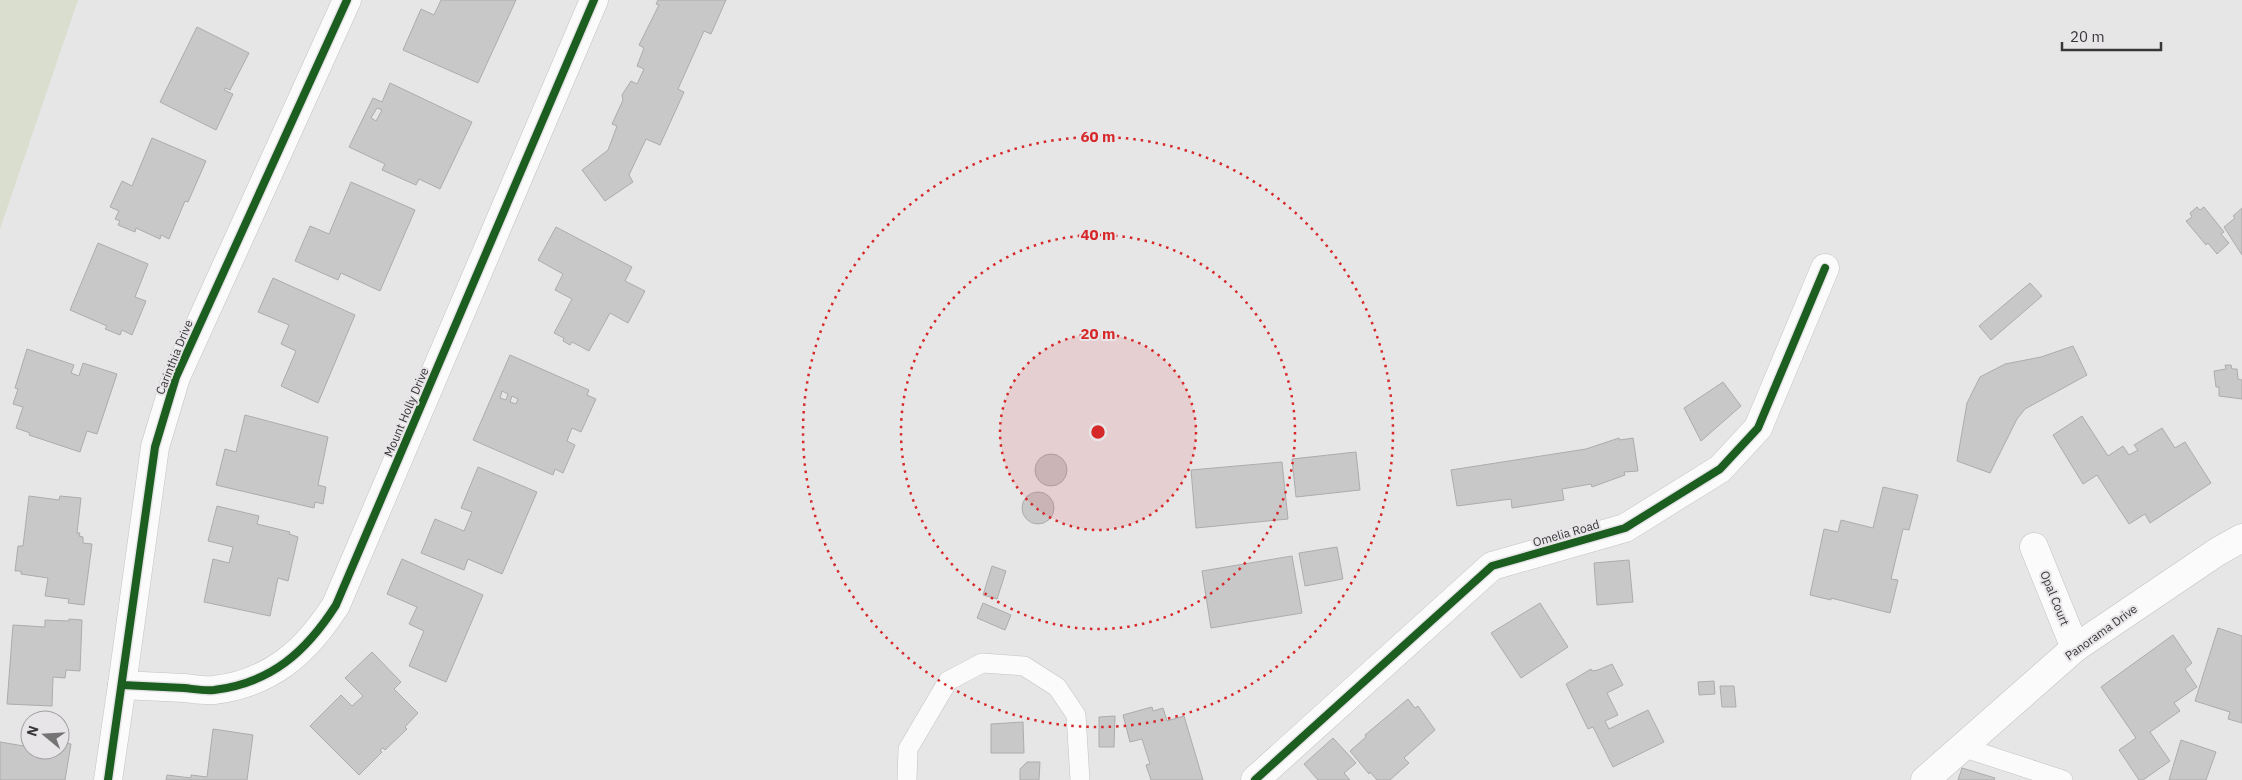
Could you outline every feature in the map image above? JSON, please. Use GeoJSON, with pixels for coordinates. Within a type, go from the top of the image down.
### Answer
{"type":"FeatureCollection","features":[{"type":"Feature","properties":{"kind":"street","name":"Carinthia Drive"},"geometry":{"type":"LineString","coordinates":[[108,780],[154,447],[176,377],[347,0]]}},
{"type":"Feature","properties":{"kind":"street","name":"Mount Holly Drive"},"geometry":{"type":"LineString","coordinates":[[122,685],[212,690],[235,686],[279,668],[301,651],[319,632],[336,606],[594,0]]}},
{"type":"Feature","properties":{"kind":"street","name":"Omelia Road"},"geometry":{"type":"LineString","coordinates":[[1255,780],[1492,566],[1625,528],[1720,470],[1758,428],[1825,268]]}},
{"type":"Feature","properties":{"kind":"street","name":"Panorama Drive"},"geometry":{"type":"LineString","coordinates":[[1925,780],[2075,648],[2230,556],[2242,538]]}},
{"type":"Feature","properties":{"kind":"street","name":"Opal Court"},"geometry":{"type":"LineString","coordinates":[[2034,547],[2075,648]]}},
{"type":"Feature","properties":{"kind":"lane"},"geometry":{"type":"LineString","coordinates":[[906,780],[908,749],[948,681],[982,663],[1024,666],[1057,687],[1076,715],[1080,780]]}},
{"type":"Feature","properties":{"kind":"lane"},"geometry":{"type":"LineString","coordinates":[[1962,747],[2064,780]]}},
{"type":"Feature","properties":{"kind":"green space"},"geometry":{"type":"Polygon","coordinates":[[[0,0],[78,0],[0,229],[0,0]]]}},
{"type":"Feature","properties":{"kind":"building"},"geometry":{"type":"Polygon","coordinates":[[[441,0],[516,0],[478,83],[403,50],[421,9],[434,15],[441,0]]]}},
{"type":"Feature","properties":{"kind":"building"},"geometry":{"type":"Polygon","coordinates":[[[658,0],[726,0],[711,34],[704,31],[678,89],[684,92],[660,145],[646,139],[629,175],[633,182],[605,201],[582,170],[608,150],[617,126],[612,124],[623,100],[622,95],[631,81],[637,84],[644,69],[637,66],[644,48],[639,45],[659,5],[656,4],[658,0]]]}},
{"type":"Feature","properties":{"kind":"building"},"geometry":{"type":"Polygon","coordinates":[[[197,27],[249,53],[230,90],[225,88],[224,90],[233,94],[216,130],[160,102],[197,27]]]}},
{"type":"Feature","properties":{"kind":"building"},"geometry":{"type":"Polygon","coordinates":[[[390,83],[472,122],[440,189],[419,179],[416,185],[382,170],[385,164],[349,147],[373,98],[382,102],[390,83]],[[377,108],[371,118],[376,121],[382,110],[377,108]]]}},
{"type":"Feature","properties":{"kind":"building"},"geometry":{"type":"Polygon","coordinates":[[[152,138],[206,161],[188,202],[185,201],[169,239],[161,235],[160,239],[136,228],[135,232],[118,225],[120,221],[115,219],[119,211],[110,207],[122,181],[132,186],[152,138]]]}},
{"type":"Feature","properties":{"kind":"building"},"geometry":{"type":"Polygon","coordinates":[[[351,182],[415,210],[380,291],[341,273],[338,280],[295,261],[310,226],[329,234],[351,182]]]}},
{"type":"Feature","properties":{"kind":"building"},"geometry":{"type":"Polygon","coordinates":[[[2197,207],[2200,210],[2204,207],[2224,232],[2221,234],[2229,243],[2217,254],[2208,243],[2206,245],[2186,221],[2192,217],[2190,213],[2197,207]]]}},
{"type":"Feature","properties":{"kind":"building"},"geometry":{"type":"Polygon","coordinates":[[[2242,208],[2242,255],[2224,227],[2235,218],[2233,216],[2242,208]]]}},
{"type":"Feature","properties":{"kind":"building"},"geometry":{"type":"Polygon","coordinates":[[[556,227],[632,267],[625,281],[645,291],[628,323],[610,313],[589,351],[572,342],[570,345],[563,341],[564,338],[554,333],[572,299],[555,290],[563,274],[538,260],[556,227]]]}},
{"type":"Feature","properties":{"kind":"building"},"geometry":{"type":"Polygon","coordinates":[[[98,243],[148,264],[135,297],[146,301],[132,335],[122,330],[120,335],[105,329],[107,326],[70,310],[98,243]]]}},
{"type":"Feature","properties":{"kind":"building"},"geometry":{"type":"Polygon","coordinates":[[[273,278],[355,315],[318,403],[281,386],[296,351],[281,344],[289,325],[258,312],[273,278]]]}},
{"type":"Feature","properties":{"kind":"building"},"geometry":{"type":"Polygon","coordinates":[[[2030,283],[2042,296],[1991,340],[1979,326],[2030,283]]]}},
{"type":"Feature","properties":{"kind":"building"},"geometry":{"type":"Polygon","coordinates":[[[2073,346],[2087,375],[2025,409],[2017,419],[1990,473],[1957,461],[1967,403],[1980,377],[2005,364],[2041,357],[2073,346]]]}},
{"type":"Feature","properties":{"kind":"building"},"geometry":{"type":"Polygon","coordinates":[[[27,349],[74,365],[71,373],[79,376],[83,363],[117,374],[97,434],[87,431],[80,452],[29,435],[30,433],[16,428],[23,407],[13,404],[18,389],[15,388],[27,349]]]}},
{"type":"Feature","properties":{"kind":"building"},"geometry":{"type":"Polygon","coordinates":[[[510,355],[589,390],[587,395],[596,399],[581,432],[572,428],[567,441],[575,445],[563,473],[555,469],[553,475],[473,440],[510,355]],[[502,391],[500,398],[506,400],[508,394],[502,391]],[[512,396],[510,402],[516,404],[518,399],[512,396]]]}},
{"type":"Feature","properties":{"kind":"building"},"geometry":{"type":"Polygon","coordinates":[[[2225,365],[2231,365],[2232,369],[2237,369],[2238,379],[2242,380],[2242,399],[2219,396],[2219,387],[2216,387],[2214,371],[2226,369],[2225,365]]]}},
{"type":"Feature","properties":{"kind":"building"},"geometry":{"type":"Polygon","coordinates":[[[1723,382],[1741,406],[1701,441],[1684,408],[1723,382]]]}},
{"type":"Feature","properties":{"kind":"building"},"geometry":{"type":"Polygon","coordinates":[[[245,415],[328,437],[318,485],[326,487],[323,504],[315,502],[314,508],[216,485],[225,449],[236,452],[245,415]]]}},
{"type":"Feature","properties":{"kind":"building"},"geometry":{"type":"Polygon","coordinates":[[[2082,416],[2108,456],[2123,446],[2129,455],[2138,450],[2134,445],[2162,428],[2175,448],[2185,442],[2211,483],[2150,523],[2145,514],[2129,524],[2097,475],[2083,484],[2053,435],[2082,416]]]}},
{"type":"Feature","properties":{"kind":"building"},"geometry":{"type":"Polygon","coordinates":[[[1619,438],[1620,440],[1633,438],[1638,471],[1624,472],[1625,475],[1592,487],[1591,484],[1562,489],[1564,500],[1512,508],[1511,499],[1457,506],[1451,470],[1586,449],[1619,438]]]}},
{"type":"Feature","properties":{"kind":"building"},"geometry":{"type":"Polygon","coordinates":[[[1356,452],[1360,490],[1296,497],[1292,459],[1356,452]]]}},
{"type":"Feature","properties":{"kind":"building"},"geometry":{"type":"Polygon","coordinates":[[[1051,454],[1063,458],[1067,470],[1063,482],[1051,486],[1039,482],[1035,470],[1039,458],[1051,454]]]}},
{"type":"Feature","properties":{"kind":"building"},"geometry":{"type":"Polygon","coordinates":[[[1282,462],[1288,519],[1196,528],[1191,470],[1282,462]]]}},
{"type":"Feature","properties":{"kind":"building"},"geometry":{"type":"Polygon","coordinates":[[[478,467],[537,492],[502,574],[468,559],[464,570],[421,553],[435,519],[464,531],[472,512],[461,508],[478,467]]]}},
{"type":"Feature","properties":{"kind":"building"},"geometry":{"type":"Polygon","coordinates":[[[1883,487],[1918,495],[1909,530],[1903,529],[1891,579],[1898,580],[1890,613],[1831,598],[1831,600],[1810,595],[1824,529],[1838,532],[1841,520],[1873,528],[1883,487]]]}},
{"type":"Feature","properties":{"kind":"building"},"geometry":{"type":"Polygon","coordinates":[[[1038,492],[1050,496],[1054,508],[1050,520],[1038,524],[1026,520],[1022,508],[1026,496],[1038,492]]]}},
{"type":"Feature","properties":{"kind":"building"},"geometry":{"type":"Polygon","coordinates":[[[29,496],[59,500],[60,496],[81,498],[77,533],[80,533],[79,536],[83,537],[83,543],[92,544],[84,605],[68,603],[69,599],[45,596],[48,578],[21,574],[21,571],[15,571],[18,546],[23,546],[29,496]]]}},
{"type":"Feature","properties":{"kind":"building"},"geometry":{"type":"Polygon","coordinates":[[[217,506],[259,516],[257,524],[290,532],[289,534],[298,537],[288,581],[278,578],[270,616],[204,602],[213,559],[229,563],[233,547],[208,541],[217,506]]]}},
{"type":"Feature","properties":{"kind":"building"},"geometry":{"type":"Polygon","coordinates":[[[1337,547],[1343,579],[1305,586],[1299,553],[1337,547]]]}},
{"type":"Feature","properties":{"kind":"building"},"geometry":{"type":"Polygon","coordinates":[[[1292,556],[1302,613],[1211,628],[1202,571],[1292,556]]]}},
{"type":"Feature","properties":{"kind":"building"},"geometry":{"type":"Polygon","coordinates":[[[402,559],[483,595],[446,682],[409,666],[424,631],[409,624],[417,607],[387,594],[402,559]]]}},
{"type":"Feature","properties":{"kind":"building"},"geometry":{"type":"Polygon","coordinates":[[[1629,560],[1633,602],[1597,605],[1594,563],[1629,560]]]}},
{"type":"Feature","properties":{"kind":"building"},"geometry":{"type":"Polygon","coordinates":[[[992,566],[1006,571],[997,599],[983,595],[992,566]]]}},
{"type":"Feature","properties":{"kind":"building"},"geometry":{"type":"Polygon","coordinates":[[[983,603],[1011,615],[1005,630],[977,618],[983,603]]]}},
{"type":"Feature","properties":{"kind":"building"},"geometry":{"type":"Polygon","coordinates":[[[1540,603],[1568,647],[1521,678],[1491,633],[1540,603]]]}},
{"type":"Feature","properties":{"kind":"building"},"geometry":{"type":"Polygon","coordinates":[[[69,619],[82,620],[80,671],[66,670],[65,678],[53,677],[52,706],[7,704],[13,625],[45,627],[45,620],[69,621],[69,619]]]}},
{"type":"Feature","properties":{"kind":"building"},"geometry":{"type":"Polygon","coordinates":[[[2218,628],[2242,636],[2242,723],[2228,719],[2230,712],[2195,701],[2218,628]]]}},
{"type":"Feature","properties":{"kind":"building"},"geometry":{"type":"Polygon","coordinates":[[[2173,635],[2192,663],[2185,669],[2197,687],[2174,703],[2180,711],[2150,732],[2170,761],[2143,780],[2139,780],[2119,750],[2136,738],[2101,687],[2173,635]]]}},
{"type":"Feature","properties":{"kind":"building"},"geometry":{"type":"Polygon","coordinates":[[[372,652],[401,682],[394,689],[418,713],[405,727],[407,729],[385,750],[383,748],[380,750],[382,752],[359,775],[310,726],[341,695],[352,706],[363,696],[345,678],[372,652]]]}},
{"type":"Feature","properties":{"kind":"building"},"geometry":{"type":"Polygon","coordinates":[[[1612,664],[1623,685],[1607,693],[1618,715],[1605,721],[1609,729],[1648,710],[1664,742],[1613,767],[1593,727],[1588,729],[1566,684],[1591,669],[1592,671],[1598,670],[1612,664]]]}},
{"type":"Feature","properties":{"kind":"building"},"geometry":{"type":"Polygon","coordinates":[[[1714,681],[1715,694],[1699,695],[1698,682],[1714,681]]]}},
{"type":"Feature","properties":{"kind":"building"},"geometry":{"type":"Polygon","coordinates":[[[1720,686],[1734,686],[1736,707],[1722,707],[1720,686]]]}},
{"type":"Feature","properties":{"kind":"building"},"geometry":{"type":"Polygon","coordinates":[[[1408,699],[1415,708],[1418,706],[1435,730],[1404,758],[1409,763],[1390,780],[1377,780],[1370,772],[1369,774],[1350,751],[1366,737],[1365,735],[1408,699]]]}},
{"type":"Feature","properties":{"kind":"building"},"geometry":{"type":"Polygon","coordinates":[[[1152,707],[1153,711],[1163,708],[1167,721],[1184,716],[1203,780],[1151,780],[1146,765],[1150,764],[1142,739],[1130,742],[1123,715],[1152,707]]]}},
{"type":"Feature","properties":{"kind":"building"},"geometry":{"type":"Polygon","coordinates":[[[1115,716],[1114,747],[1099,747],[1099,717],[1115,716]]]}},
{"type":"Feature","properties":{"kind":"building"},"geometry":{"type":"Polygon","coordinates":[[[1023,722],[1024,753],[991,753],[991,724],[1023,722]]]}},
{"type":"Feature","properties":{"kind":"building"},"geometry":{"type":"Polygon","coordinates":[[[213,729],[253,735],[247,780],[166,780],[167,775],[191,778],[191,775],[207,777],[213,729]]]}},
{"type":"Feature","properties":{"kind":"building"},"geometry":{"type":"Polygon","coordinates":[[[1333,738],[1356,763],[1344,773],[1350,780],[1318,780],[1304,764],[1333,738]]]}},
{"type":"Feature","properties":{"kind":"building"},"geometry":{"type":"Polygon","coordinates":[[[2181,740],[2216,752],[2206,780],[2169,780],[2181,740]]]}},
{"type":"Feature","properties":{"kind":"building"},"geometry":{"type":"Polygon","coordinates":[[[0,742],[20,745],[20,760],[68,760],[65,780],[0,780],[0,742]]]}},
{"type":"Feature","properties":{"kind":"building"},"geometry":{"type":"Polygon","coordinates":[[[1027,762],[1040,762],[1039,780],[1020,780],[1020,769],[1027,762]]]}},
{"type":"Feature","properties":{"kind":"building"},"geometry":{"type":"Polygon","coordinates":[[[1962,768],[1995,778],[1994,780],[1958,780],[1962,768]]]}},
{"type":"Feature","properties":{"kind":"cycle path"},"geometry":{"type":"LineString","coordinates":[[108,780],[155,447],[176,377],[347,0]]}},
{"type":"Feature","properties":{"kind":"cycle path"},"geometry":{"type":"LineString","coordinates":[[122,685],[214,690],[253,680],[270,672],[299,651],[336,605],[594,0]]}},
{"type":"Feature","properties":{"kind":"cycle path"},"geometry":{"type":"LineString","coordinates":[[1255,780],[1492,566],[1625,528],[1720,469],[1758,428],[1825,268]]}}]}
